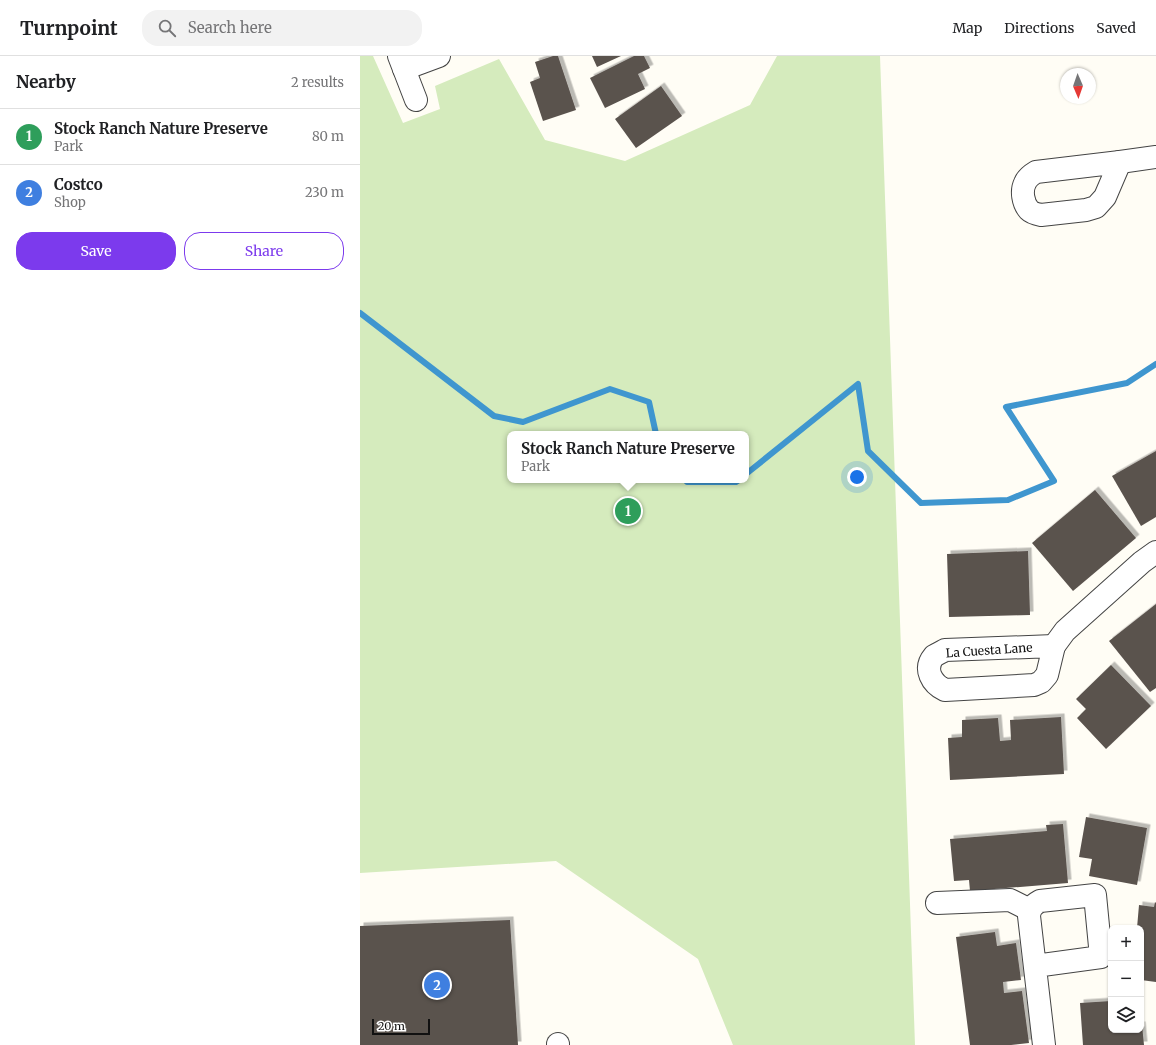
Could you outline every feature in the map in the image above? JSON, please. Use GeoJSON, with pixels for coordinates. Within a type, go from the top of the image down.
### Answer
{"type":"FeatureCollection","features":[{"type":"Feature","properties":{"kind":"street"},"geometry":{"type":"LineString","coordinates":[[416,100],[402,63],[439,56]]}},
{"type":"Feature","properties":{"kind":"street"},"geometry":{"type":"LineString","coordinates":[[1120,162],[1156,157]]}},
{"type":"Feature","properties":{"kind":"street","name":"La Cuesta Lane"},"geometry":{"type":"LineString","coordinates":[[1054,646],[946,650],[935,655],[930,662],[929,670],[931,678],[937,687],[945,690],[1034,686],[1041,682],[1047,675],[1054,646],[1065,631],[1142,562],[1156,552]]}},
{"type":"Feature","properties":{"kind":"street"},"geometry":{"type":"LineString","coordinates":[[1035,966],[1101,957],[1095,895],[1040,901],[1033,905],[1030,910],[1029,916],[1044,1045]]}},
{"type":"Feature","properties":{"kind":"street"},"geometry":{"type":"LineString","coordinates":[[937,903],[1010,900],[1030,910]]}},
{"type":"Feature","properties":{"kind":"green space"},"geometry":{"type":"Polygon","coordinates":[[[360,56],[373,56],[403,123],[440,109],[435,86],[499,59],[545,140],[625,161],[750,105],[777,56],[880,56],[915,1045],[733,1045],[698,959],[556,861],[360,873],[360,56]]]}},
{"type":"Feature","properties":{"kind":"building"},"geometry":{"type":"Polygon","coordinates":[[[553,56],[558,56],[576,110],[543,121],[530,82],[540,78],[535,62],[553,56]]]}},
{"type":"Feature","properties":{"kind":"building"},"geometry":{"type":"Polygon","coordinates":[[[592,56],[621,56],[597,67],[592,56]]]}},
{"type":"Feature","properties":{"kind":"building"},"geometry":{"type":"Polygon","coordinates":[[[634,56],[644,56],[650,68],[638,74],[645,89],[605,108],[590,78],[634,56]]]}},
{"type":"Feature","properties":{"kind":"building"},"geometry":{"type":"Polygon","coordinates":[[[661,86],[682,116],[636,148],[615,119],[661,86]]]}},
{"type":"Feature","properties":{"kind":"building"},"geometry":{"type":"Polygon","coordinates":[[[1156,451],[1156,517],[1141,526],[1112,476],[1156,451]]]}},
{"type":"Feature","properties":{"kind":"building"},"geometry":{"type":"Polygon","coordinates":[[[1095,490],[1136,538],[1073,591],[1032,543],[1095,490]]]}},
{"type":"Feature","properties":{"kind":"building"},"geometry":{"type":"Polygon","coordinates":[[[1028,551],[1030,615],[949,617],[947,554],[1028,551]]]}},
{"type":"Feature","properties":{"kind":"building"},"geometry":{"type":"Polygon","coordinates":[[[1156,604],[1156,688],[1150,692],[1109,641],[1156,604]]]}},
{"type":"Feature","properties":{"kind":"building"},"geometry":{"type":"Polygon","coordinates":[[[1111,665],[1151,706],[1106,749],[1077,718],[1086,709],[1076,699],[1111,665]]]}},
{"type":"Feature","properties":{"kind":"building"},"geometry":{"type":"Polygon","coordinates":[[[1061,717],[1064,774],[950,780],[948,738],[962,737],[962,720],[998,718],[1000,741],[1011,740],[1010,720],[1061,717]]]}},
{"type":"Feature","properties":{"kind":"building"},"geometry":{"type":"Polygon","coordinates":[[[1086,817],[1147,828],[1137,885],[1089,876],[1092,859],[1079,857],[1086,817]]]}},
{"type":"Feature","properties":{"kind":"building"},"geometry":{"type":"Polygon","coordinates":[[[1063,824],[1068,883],[970,891],[969,880],[954,881],[950,839],[1047,831],[1046,825],[1063,824]]]}},
{"type":"Feature","properties":{"kind":"building"},"geometry":{"type":"Polygon","coordinates":[[[1155,902],[1156,982],[1144,980],[1144,925],[1137,925],[1139,905],[1154,907],[1155,902]]]}},
{"type":"Feature","properties":{"kind":"building"},"geometry":{"type":"Polygon","coordinates":[[[510,920],[518,1045],[360,1045],[360,926],[510,920]]]}},
{"type":"Feature","properties":{"kind":"building"},"geometry":{"type":"Polygon","coordinates":[[[995,932],[997,946],[1016,943],[1021,980],[1003,982],[1004,993],[1022,991],[1029,1043],[1011,1045],[970,1045],[956,937],[995,932]]]}},
{"type":"Feature","properties":{"kind":"building"},"geometry":{"type":"Polygon","coordinates":[[[1108,1001],[1108,1033],[1143,1033],[1144,1045],[1083,1045],[1080,1003],[1108,1001]]]}},
{"type":"Feature","properties":{"kind":"waterway"},"geometry":{"type":"LineString","coordinates":[[360,313],[494,416],[523,422],[610,389],[649,402],[655,431]]}},
{"type":"Feature","properties":{"kind":"waterway"},"geometry":{"type":"LineString","coordinates":[[749,472],[858,384],[868,451],[921,503],[1008,500],[1054,481],[1006,407],[1127,383],[1156,364]]}},
{"type":"Feature","properties":{"kind":"place","name":"Stock Ranch Nature Preserve"},"geometry":{"type":"Point","coordinates":[628,511]}},
{"type":"Feature","properties":{"kind":"place","name":"Costco"},"geometry":{"type":"Point","coordinates":[437,985]}}]}
